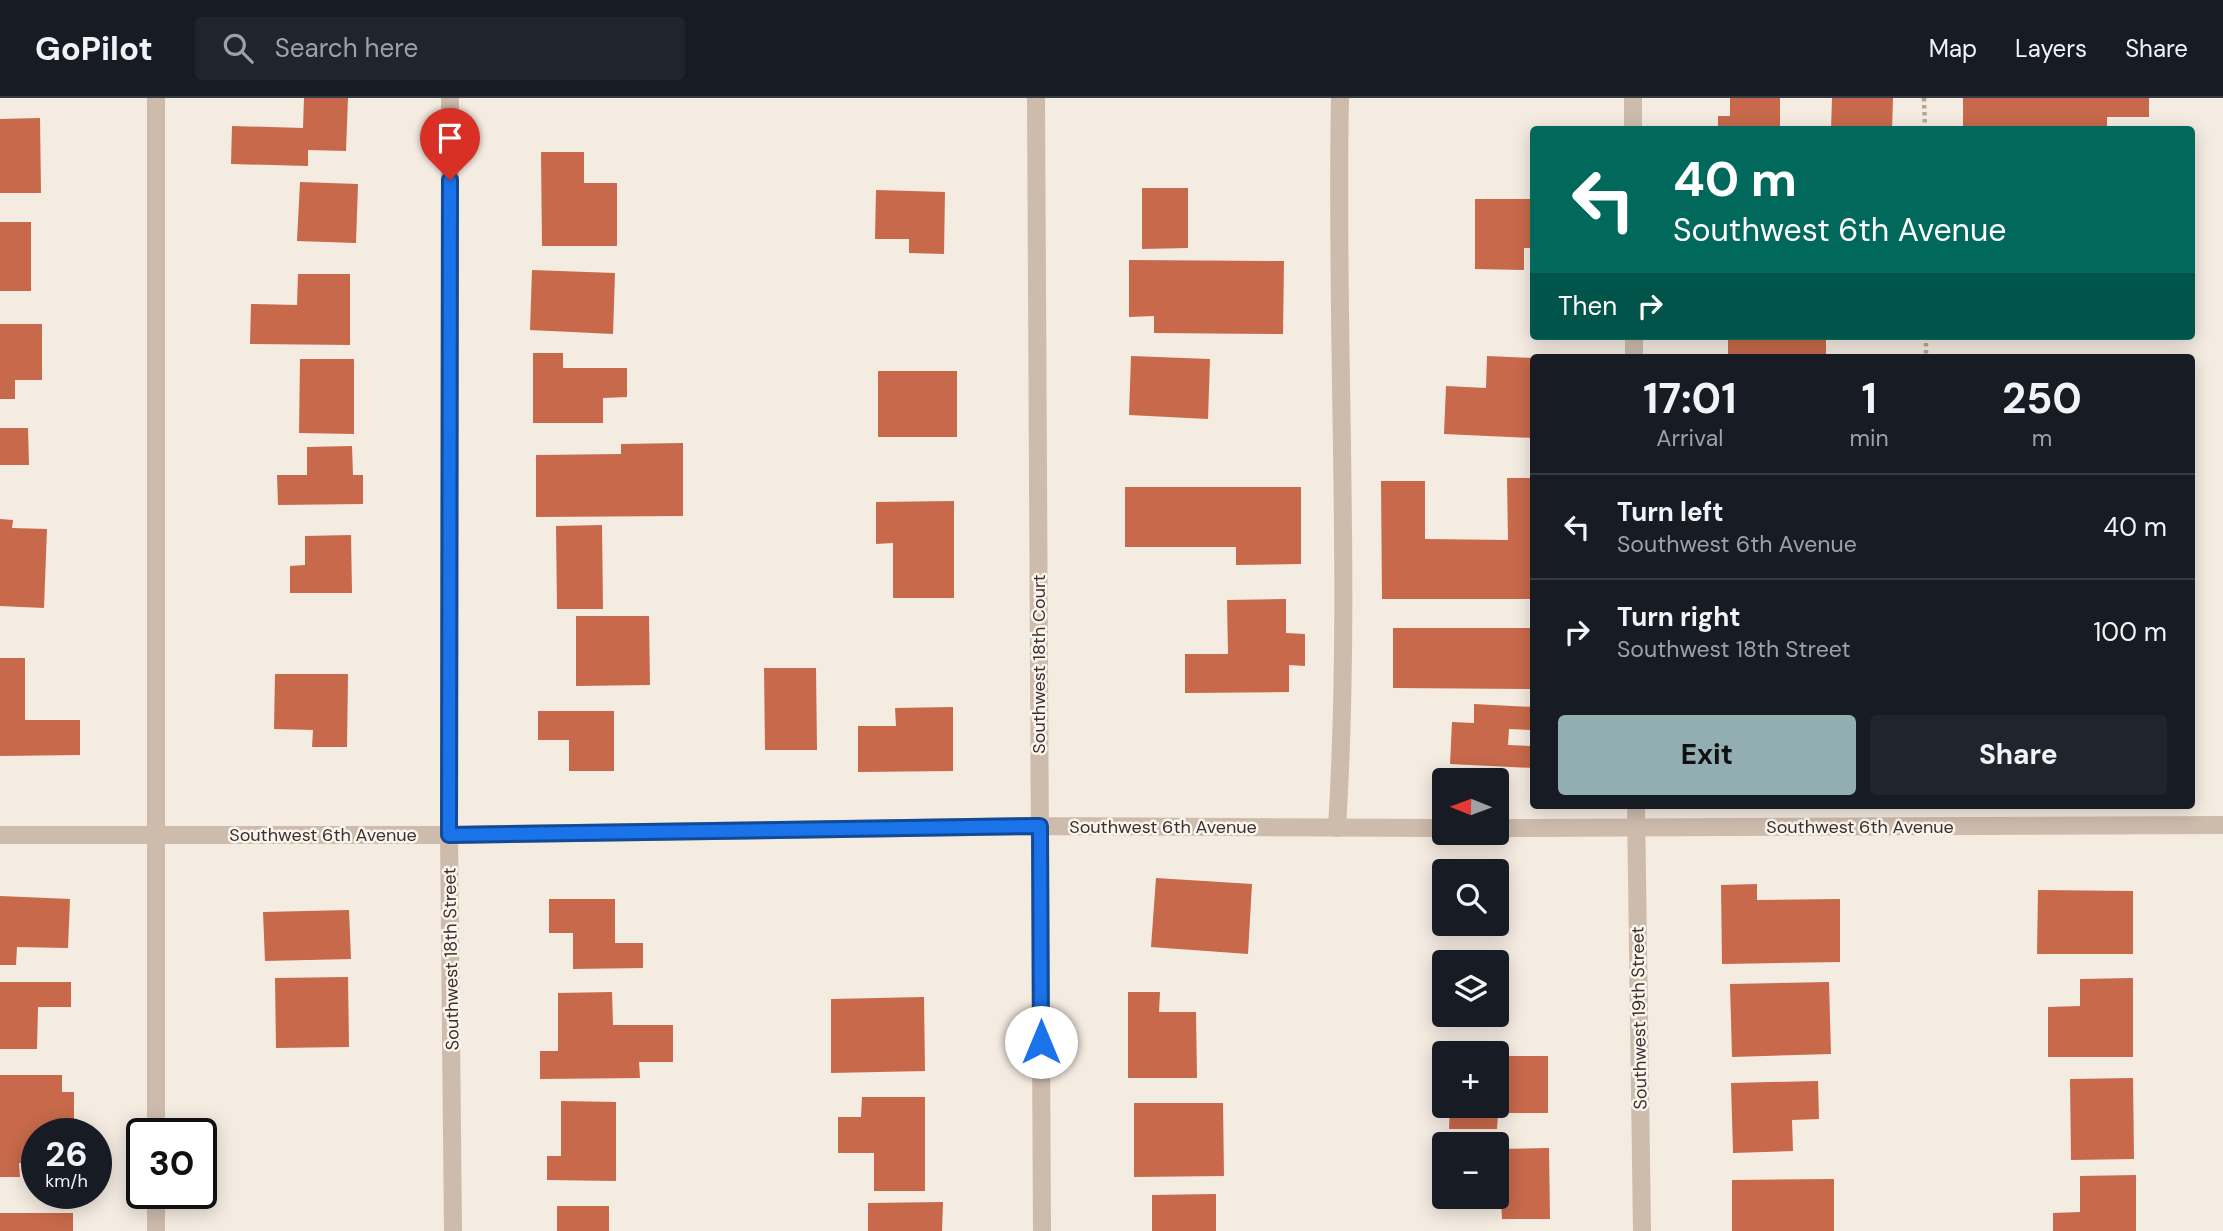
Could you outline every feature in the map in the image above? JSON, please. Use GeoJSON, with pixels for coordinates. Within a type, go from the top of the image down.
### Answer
{"type":"FeatureCollection","features":[{"type":"Feature","properties":{"kind":"street"},"geometry":{"type":"LineString","coordinates":[[156,98],[156,1118]]}},
{"type":"Feature","properties":{"kind":"street","name":"Southwest 18th Street"},"geometry":{"type":"LineString","coordinates":[[450,98],[449,835],[453,1231]]}},
{"type":"Feature","properties":{"kind":"street","name":"Southwest 18th Court"},"geometry":{"type":"LineString","coordinates":[[1036,98],[1042,1231]]}},
{"type":"Feature","properties":{"kind":"street"},"geometry":{"type":"LineString","coordinates":[[1337,828],[1343,691],[1340,98]]}},
{"type":"Feature","properties":{"kind":"street"},"geometry":{"type":"LineString","coordinates":[[1633,98],[1633,126]]}},
{"type":"Feature","properties":{"kind":"street","name":"Southwest 19th Street"},"geometry":{"type":"LineString","coordinates":[[1636,809],[1642,1231]]}},
{"type":"Feature","properties":{"kind":"street","name":"Southwest 6th Avenue"},"geometry":{"type":"LineString","coordinates":[[1509,828],[2223,825]]}},
{"type":"Feature","properties":{"kind":"street","name":"Southwest 6th Avenue"},"geometry":{"type":"LineString","coordinates":[[0,835],[449,835],[1040,826],[1432,828]]}},
{"type":"Feature","properties":{"kind":"street"},"geometry":{"type":"LineString","coordinates":[[156,1209],[156,1231]]}},
{"type":"Feature","properties":{"kind":"path"},"geometry":{"type":"LineString","coordinates":[[1924,98],[1925,126]]}},
{"type":"Feature","properties":{"kind":"building"},"geometry":{"type":"Polygon","coordinates":[[[304,98],[348,98],[346,151],[308,150],[308,166],[231,164],[232,126],[303,128],[304,98]]]}},
{"type":"Feature","properties":{"kind":"building"},"geometry":{"type":"Polygon","coordinates":[[[1730,98],[1780,98],[1780,126],[1718,126],[1718,116],[1730,116],[1730,98]]]}},
{"type":"Feature","properties":{"kind":"building"},"geometry":{"type":"Polygon","coordinates":[[[1832,98],[1893,98],[1892,126],[1831,126],[1832,98]]]}},
{"type":"Feature","properties":{"kind":"building"},"geometry":{"type":"Polygon","coordinates":[[[1963,98],[2149,98],[2149,117],[2107,117],[2107,126],[1963,126],[1963,98]]]}},
{"type":"Feature","properties":{"kind":"building"},"geometry":{"type":"Polygon","coordinates":[[[40,118],[41,193],[0,193],[0,119],[40,118]]]}},
{"type":"Feature","properties":{"kind":"building"},"geometry":{"type":"Polygon","coordinates":[[[541,152],[584,152],[584,183],[617,183],[617,246],[542,246],[541,152]]]}},
{"type":"Feature","properties":{"kind":"building"},"geometry":{"type":"Polygon","coordinates":[[[300,182],[358,184],[356,243],[297,241],[300,182]]]}},
{"type":"Feature","properties":{"kind":"building"},"geometry":{"type":"Polygon","coordinates":[[[1142,188],[1188,188],[1188,248],[1142,249],[1142,188]]]}},
{"type":"Feature","properties":{"kind":"building"},"geometry":{"type":"Polygon","coordinates":[[[876,190],[945,192],[944,254],[909,253],[909,239],[875,239],[876,190]]]}},
{"type":"Feature","properties":{"kind":"building"},"geometry":{"type":"Polygon","coordinates":[[[1475,199],[1530,199],[1530,248],[1524,248],[1524,270],[1475,269],[1475,199]]]}},
{"type":"Feature","properties":{"kind":"building"},"geometry":{"type":"Polygon","coordinates":[[[0,222],[31,222],[31,291],[0,291],[0,222]]]}},
{"type":"Feature","properties":{"kind":"building"},"geometry":{"type":"Polygon","coordinates":[[[1129,260],[1284,261],[1283,334],[1154,333],[1154,316],[1129,317],[1129,260]]]}},
{"type":"Feature","properties":{"kind":"building"},"geometry":{"type":"Polygon","coordinates":[[[532,270],[615,273],[613,334],[530,330],[532,270]]]}},
{"type":"Feature","properties":{"kind":"building"},"geometry":{"type":"Polygon","coordinates":[[[298,274],[350,274],[350,345],[250,344],[251,304],[297,305],[298,274]]]}},
{"type":"Feature","properties":{"kind":"building"},"geometry":{"type":"Polygon","coordinates":[[[0,324],[42,324],[42,380],[15,380],[15,399],[0,399],[0,324]]]}},
{"type":"Feature","properties":{"kind":"building"},"geometry":{"type":"Polygon","coordinates":[[[1728,340],[1826,340],[1826,354],[1728,354],[1728,340]]]}},
{"type":"Feature","properties":{"kind":"building"},"geometry":{"type":"Polygon","coordinates":[[[533,353],[563,353],[563,368],[627,368],[627,397],[603,398],[603,423],[533,423],[533,353]]]}},
{"type":"Feature","properties":{"kind":"building"},"geometry":{"type":"Polygon","coordinates":[[[1131,356],[1210,359],[1208,419],[1129,415],[1131,356]]]}},
{"type":"Feature","properties":{"kind":"building"},"geometry":{"type":"Polygon","coordinates":[[[1487,356],[1530,358],[1530,438],[1444,434],[1446,386],[1486,388],[1487,356]]]}},
{"type":"Feature","properties":{"kind":"building"},"geometry":{"type":"Polygon","coordinates":[[[300,359],[354,359],[354,434],[299,433],[300,359]]]}},
{"type":"Feature","properties":{"kind":"building"},"geometry":{"type":"Polygon","coordinates":[[[878,371],[957,371],[957,437],[878,437],[878,371]]]}},
{"type":"Feature","properties":{"kind":"building"},"geometry":{"type":"Polygon","coordinates":[[[0,428],[28,428],[29,465],[0,465],[0,428]]]}},
{"type":"Feature","properties":{"kind":"building"},"geometry":{"type":"Polygon","coordinates":[[[683,443],[683,516],[536,517],[536,455],[621,454],[621,444],[683,443]]]}},
{"type":"Feature","properties":{"kind":"building"},"geometry":{"type":"Polygon","coordinates":[[[352,446],[353,475],[363,475],[363,504],[278,505],[277,475],[307,475],[307,447],[352,446]]]}},
{"type":"Feature","properties":{"kind":"building"},"geometry":{"type":"Polygon","coordinates":[[[1507,478],[1530,478],[1530,599],[1382,599],[1381,481],[1425,481],[1425,539],[1508,540],[1507,478]]]}},
{"type":"Feature","properties":{"kind":"building"},"geometry":{"type":"Polygon","coordinates":[[[1125,487],[1301,487],[1301,564],[1236,565],[1236,547],[1125,547],[1125,487]]]}},
{"type":"Feature","properties":{"kind":"building"},"geometry":{"type":"Polygon","coordinates":[[[954,501],[954,598],[893,598],[893,543],[876,544],[876,502],[954,501]]]}},
{"type":"Feature","properties":{"kind":"building"},"geometry":{"type":"Polygon","coordinates":[[[0,519],[13,520],[12,528],[47,529],[44,608],[0,606],[0,519]]]}},
{"type":"Feature","properties":{"kind":"building"},"geometry":{"type":"Polygon","coordinates":[[[602,525],[603,609],[557,609],[556,526],[602,525]]]}},
{"type":"Feature","properties":{"kind":"building"},"geometry":{"type":"Polygon","coordinates":[[[351,535],[352,593],[290,593],[290,566],[305,565],[305,536],[351,535]]]}},
{"type":"Feature","properties":{"kind":"building"},"geometry":{"type":"Polygon","coordinates":[[[1286,599],[1286,633],[1305,634],[1305,666],[1289,665],[1289,692],[1185,693],[1185,654],[1228,654],[1227,600],[1286,599]]]}},
{"type":"Feature","properties":{"kind":"building"},"geometry":{"type":"Polygon","coordinates":[[[576,616],[649,616],[650,685],[576,686],[576,616]]]}},
{"type":"Feature","properties":{"kind":"building"},"geometry":{"type":"Polygon","coordinates":[[[1393,628],[1530,628],[1530,689],[1393,688],[1393,628]]]}},
{"type":"Feature","properties":{"kind":"building"},"geometry":{"type":"Polygon","coordinates":[[[0,658],[25,658],[25,720],[80,720],[80,755],[0,756],[0,658]]]}},
{"type":"Feature","properties":{"kind":"building"},"geometry":{"type":"Polygon","coordinates":[[[764,668],[816,668],[817,750],[765,750],[764,668]]]}},
{"type":"Feature","properties":{"kind":"building"},"geometry":{"type":"Polygon","coordinates":[[[275,674],[348,674],[347,747],[312,747],[313,730],[274,729],[275,674]]]}},
{"type":"Feature","properties":{"kind":"building"},"geometry":{"type":"Polygon","coordinates":[[[1474,704],[1530,707],[1530,730],[1509,729],[1508,745],[1530,746],[1530,768],[1450,764],[1452,722],[1474,723],[1474,704]]]}},
{"type":"Feature","properties":{"kind":"building"},"geometry":{"type":"Polygon","coordinates":[[[953,707],[953,771],[858,772],[858,726],[896,726],[895,708],[953,707]]]}},
{"type":"Feature","properties":{"kind":"building"},"geometry":{"type":"Polygon","coordinates":[[[538,711],[614,711],[614,771],[569,771],[569,740],[538,740],[538,711]]]}},
{"type":"Feature","properties":{"kind":"building"},"geometry":{"type":"Polygon","coordinates":[[[1156,878],[1252,884],[1248,954],[1151,947],[1156,878]]]}},
{"type":"Feature","properties":{"kind":"building"},"geometry":{"type":"Polygon","coordinates":[[[1757,884],[1757,900],[1840,899],[1840,962],[1722,964],[1721,885],[1757,884]]]}},
{"type":"Feature","properties":{"kind":"building"},"geometry":{"type":"Polygon","coordinates":[[[2038,890],[2133,891],[2133,954],[2037,954],[2038,890]]]}},
{"type":"Feature","properties":{"kind":"building"},"geometry":{"type":"Polygon","coordinates":[[[0,896],[70,899],[68,948],[17,947],[16,965],[0,965],[0,896]]]}},
{"type":"Feature","properties":{"kind":"building"},"geometry":{"type":"Polygon","coordinates":[[[549,899],[615,899],[615,943],[643,943],[643,968],[573,969],[573,933],[549,933],[549,899]]]}},
{"type":"Feature","properties":{"kind":"building"},"geometry":{"type":"Polygon","coordinates":[[[349,910],[351,959],[265,961],[263,912],[349,910]]]}},
{"type":"Feature","properties":{"kind":"building"},"geometry":{"type":"Polygon","coordinates":[[[348,977],[349,1047],[276,1048],[275,978],[348,977]]]}},
{"type":"Feature","properties":{"kind":"building"},"geometry":{"type":"Polygon","coordinates":[[[2133,978],[2133,1057],[2048,1057],[2048,1007],[2080,1006],[2080,979],[2133,978]]]}},
{"type":"Feature","properties":{"kind":"building"},"geometry":{"type":"Polygon","coordinates":[[[0,982],[71,982],[71,1007],[38,1007],[37,1049],[0,1049],[0,982]]]}},
{"type":"Feature","properties":{"kind":"building"},"geometry":{"type":"Polygon","coordinates":[[[1829,982],[1831,1054],[1732,1057],[1730,984],[1829,982]]]}},
{"type":"Feature","properties":{"kind":"building"},"geometry":{"type":"Polygon","coordinates":[[[612,992],[613,1025],[673,1025],[673,1062],[639,1062],[640,1078],[540,1079],[540,1051],[558,1051],[558,993],[612,992]]]}},
{"type":"Feature","properties":{"kind":"building"},"geometry":{"type":"Polygon","coordinates":[[[1128,992],[1160,992],[1159,1012],[1196,1012],[1197,1078],[1128,1078],[1128,992]]]}},
{"type":"Feature","properties":{"kind":"building"},"geometry":{"type":"Polygon","coordinates":[[[924,997],[925,1071],[831,1073],[831,999],[924,997]]]}},
{"type":"Feature","properties":{"kind":"building"},"geometry":{"type":"Polygon","coordinates":[[[1509,1056],[1548,1056],[1548,1113],[1509,1113],[1509,1056]]]}},
{"type":"Feature","properties":{"kind":"building"},"geometry":{"type":"Polygon","coordinates":[[[0,1075],[62,1075],[62,1092],[74,1092],[74,1118],[21,1118],[20,1177],[0,1177],[0,1075]]]}},
{"type":"Feature","properties":{"kind":"building"},"geometry":{"type":"Polygon","coordinates":[[[2133,1078],[2134,1159],[2071,1160],[2070,1079],[2133,1078]]]}},
{"type":"Feature","properties":{"kind":"building"},"geometry":{"type":"Polygon","coordinates":[[[1818,1081],[1819,1119],[1792,1120],[1793,1151],[1733,1153],[1731,1083],[1818,1081]]]}},
{"type":"Feature","properties":{"kind":"building"},"geometry":{"type":"Polygon","coordinates":[[[862,1097],[925,1097],[925,1191],[874,1191],[874,1153],[838,1153],[838,1117],[861,1117],[862,1097]]]}},
{"type":"Feature","properties":{"kind":"building"},"geometry":{"type":"Polygon","coordinates":[[[561,1101],[616,1102],[616,1181],[547,1180],[547,1156],[561,1156],[561,1101]]]}},
{"type":"Feature","properties":{"kind":"building"},"geometry":{"type":"Polygon","coordinates":[[[1134,1103],[1223,1103],[1224,1176],[1134,1177],[1134,1103]]]}},
{"type":"Feature","properties":{"kind":"building"},"geometry":{"type":"Polygon","coordinates":[[[1449,1118],[1498,1118],[1497,1129],[1449,1129],[1449,1118]]]}},
{"type":"Feature","properties":{"kind":"building"},"geometry":{"type":"Polygon","coordinates":[[[1549,1148],[1550,1219],[1502,1219],[1501,1209],[1509,1209],[1509,1149],[1549,1148]]]}},
{"type":"Feature","properties":{"kind":"building"},"geometry":{"type":"Polygon","coordinates":[[[2136,1175],[2136,1231],[2053,1231],[2053,1213],[2080,1212],[2080,1176],[2136,1175]]]}},
{"type":"Feature","properties":{"kind":"building"},"geometry":{"type":"Polygon","coordinates":[[[1834,1179],[1834,1231],[1732,1231],[1732,1180],[1834,1179]]]}},
{"type":"Feature","properties":{"kind":"building"},"geometry":{"type":"Polygon","coordinates":[[[1216,1194],[1216,1231],[1152,1231],[1152,1195],[1216,1194]]]}},
{"type":"Feature","properties":{"kind":"building"},"geometry":{"type":"Polygon","coordinates":[[[943,1202],[942,1231],[868,1231],[868,1203],[943,1202]]]}},
{"type":"Feature","properties":{"kind":"building"},"geometry":{"type":"Polygon","coordinates":[[[557,1206],[609,1206],[609,1231],[557,1231],[557,1206]]]}},
{"type":"Feature","properties":{"kind":"building"},"geometry":{"type":"Polygon","coordinates":[[[0,1213],[73,1213],[73,1231],[0,1231],[0,1213]]]}},
{"type":"Feature","properties":{"kind":"route"},"geometry":{"type":"LineString","coordinates":[[450,180],[449,835],[1040,826],[1041,1042]]}}]}
